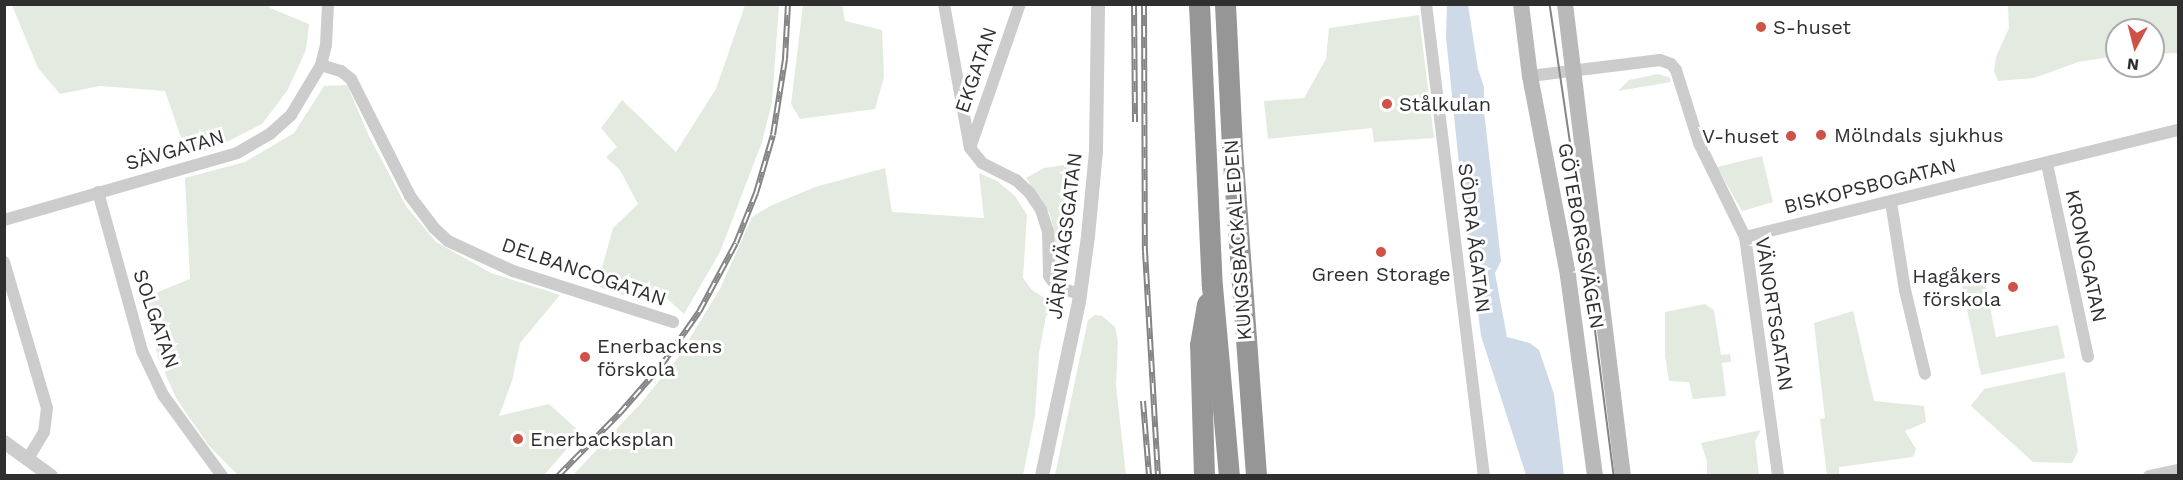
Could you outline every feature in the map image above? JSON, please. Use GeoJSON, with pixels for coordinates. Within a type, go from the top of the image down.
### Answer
{"type":"FeatureCollection","features":[{"type":"Feature","properties":{"kind":"highway","name":"KUNGSBACKALEDEN"},"geometry":{"type":"LineString","coordinates":[[1198,4],[1212,286],[1229,476]]}},
{"type":"Feature","properties":{"kind":"highway","name":"KUNGSBACKALEDEN"},"geometry":{"type":"LineString","coordinates":[[1225,4],[1256,476]]}},
{"type":"Feature","properties":{"kind":"highway"},"geometry":{"type":"LineString","coordinates":[[1204,476],[1200,345],[1212,286]]}},
{"type":"Feature","properties":{"kind":"highway"},"geometry":{"type":"LineString","coordinates":[[1250,411],[1262,476]]}},
{"type":"Feature","properties":{"kind":"main road","name":"GÖTEBORGSVÄGEN"},"geometry":{"type":"LineString","coordinates":[[1521,4],[1530,76],[1568,276],[1595,476]]}},
{"type":"Feature","properties":{"kind":"main road","name":"GÖTEBORGSVÄGEN"},"geometry":{"type":"LineString","coordinates":[[1565,4],[1623,476]]}},
{"type":"Feature","properties":{"kind":"street"},"geometry":{"type":"LineString","coordinates":[[321,65],[326,45],[328,4]]}},
{"type":"Feature","properties":{"kind":"street"},"geometry":{"type":"LineString","coordinates":[[944,4],[970,148],[982,163],[1016,180],[1029,192],[1041,210],[1048,231],[1049,276],[1057,287],[1080,294]]}},
{"type":"Feature","properties":{"kind":"street","name":"EKGATAN"},"geometry":{"type":"LineString","coordinates":[[970,148],[1020,4]]}},
{"type":"Feature","properties":{"kind":"street","name":"JÄRNVÄGSGATAN"},"geometry":{"type":"LineString","coordinates":[[1044,474],[1080,294],[1096,152],[1098,4]]}},
{"type":"Feature","properties":{"kind":"street","name":"SÖDRA ÅGATAN"},"geometry":{"type":"LineString","coordinates":[[1426,4],[1484,476]]}},
{"type":"Feature","properties":{"kind":"street","name":"VÄNORTSGATAN"},"geometry":{"type":"LineString","coordinates":[[1530,76],[1659,60],[1671,64],[1680,76],[1699,143],[1745,237],[1778,476]]}},
{"type":"Feature","properties":{"kind":"street","name":"SÄVGATAN"},"geometry":{"type":"LineString","coordinates":[[4,220],[237,153],[272,133],[291,115],[321,65]]}},
{"type":"Feature","properties":{"kind":"street","name":"DELBANCOGATAN"},"geometry":{"type":"LineString","coordinates":[[321,65],[341,71],[351,79],[410,195],[434,228],[448,241],[513,272],[673,322]]}},
{"type":"Feature","properties":{"kind":"street","name":"BISKOPSBOGATAN"},"geometry":{"type":"LineString","coordinates":[[1745,237],[2178,130]]}},
{"type":"Feature","properties":{"kind":"street","name":"KRONOGATAN"},"geometry":{"type":"LineString","coordinates":[[2046,164],[2088,357]]}},
{"type":"Feature","properties":{"kind":"street","name":"SOLGATAN"},"geometry":{"type":"LineString","coordinates":[[98,192],[142,351],[163,395],[222,476]]}},
{"type":"Feature","properties":{"kind":"street"},"geometry":{"type":"LineString","coordinates":[[1891,202],[1902,275],[1925,374]]}},
{"type":"Feature","properties":{"kind":"street"},"geometry":{"type":"LineString","coordinates":[[4,262],[47,408],[46,428],[28,459]]}},
{"type":"Feature","properties":{"kind":"street"},"geometry":{"type":"LineString","coordinates":[[4,442],[51,476]]}},
{"type":"Feature","properties":{"kind":"street"},"geometry":{"type":"LineString","coordinates":[[2149,476],[2178,470]]}},
{"type":"Feature","properties":{"kind":"shaded area"},"geometry":{"type":"Polygon","coordinates":[[[12,5],[269,5],[270,8],[309,24],[306,50],[287,91],[262,124],[215,148],[187,155],[165,91],[100,86],[60,94],[38,68],[12,5]]]}},
{"type":"Feature","properties":{"kind":"shaded area"},"geometry":{"type":"Polygon","coordinates":[[[745,5],[779,5],[772,102],[762,142],[720,252],[684,314],[661,293],[639,301],[597,286],[613,228],[638,204],[620,170],[606,157],[617,147],[601,128],[622,100],[676,152],[716,89],[745,5]]]}},
{"type":"Feature","properties":{"kind":"shaded area"},"geometry":{"type":"Polygon","coordinates":[[[803,5],[842,5],[845,21],[882,30],[884,77],[875,109],[800,119],[791,104],[803,5]]]}},
{"type":"Feature","properties":{"kind":"shaded area"},"geometry":{"type":"Polygon","coordinates":[[[2008,5],[2178,5],[2178,53],[2165,54],[2165,18],[2105,18],[2105,58],[2078,62],[2034,78],[1998,81],[1994,71],[1996,57],[2009,28],[2008,5]]]}},
{"type":"Feature","properties":{"kind":"shaded area"},"geometry":{"type":"Polygon","coordinates":[[[1419,15],[1434,138],[1374,142],[1372,128],[1268,139],[1264,101],[1304,98],[1326,59],[1329,28],[1419,15]]]}},
{"type":"Feature","properties":{"kind":"shaded area"},"geometry":{"type":"Polygon","coordinates":[[[1658,74],[1670,78],[1671,82],[1618,91],[1629,80],[1658,74]]]}},
{"type":"Feature","properties":{"kind":"shaded area"},"geometry":{"type":"Polygon","coordinates":[[[347,85],[369,136],[406,206],[436,242],[491,273],[560,295],[520,343],[512,381],[499,416],[549,404],[581,433],[544,475],[238,475],[209,446],[176,398],[158,357],[143,298],[190,279],[185,178],[245,162],[294,133],[324,86],[347,85]]]}},
{"type":"Feature","properties":{"kind":"shaded area"},"geometry":{"type":"Polygon","coordinates":[[[1762,156],[1773,202],[1742,211],[1717,167],[1762,156]]]}},
{"type":"Feature","properties":{"kind":"shaded area"},"geometry":{"type":"Polygon","coordinates":[[[1078,163],[1074,234],[1066,278],[1053,269],[1054,230],[1049,212],[1026,178],[1044,168],[1078,163]]]}},
{"type":"Feature","properties":{"kind":"shaded area"},"geometry":{"type":"Polygon","coordinates":[[[885,168],[892,212],[984,218],[979,173],[997,181],[1015,196],[1027,215],[1023,278],[1032,290],[1051,302],[1039,353],[1035,416],[1023,475],[573,475],[641,403],[677,359],[720,289],[752,217],[770,206],[815,187],[885,168]]]}},
{"type":"Feature","properties":{"kind":"shaded area"},"geometry":{"type":"Polygon","coordinates":[[[1983,273],[1996,337],[2058,325],[2065,358],[1981,375],[1960,277],[1983,273]]]}},
{"type":"Feature","properties":{"kind":"shaded area"},"geometry":{"type":"Polygon","coordinates":[[[1705,304],[1714,310],[1721,355],[1730,354],[1731,362],[1722,363],[1726,396],[1693,399],[1689,382],[1669,381],[1665,356],[1665,312],[1705,304]]]}},
{"type":"Feature","properties":{"kind":"shaded area"},"geometry":{"type":"Polygon","coordinates":[[[1853,311],[1874,401],[1924,406],[1926,422],[1905,431],[1916,449],[1913,457],[1839,467],[1839,475],[1827,475],[1820,419],[1825,418],[1814,323],[1853,311]]]}},
{"type":"Feature","properties":{"kind":"shaded area"},"geometry":{"type":"Polygon","coordinates":[[[1095,315],[1102,316],[1115,327],[1118,341],[1116,385],[1126,475],[1055,475],[1088,320],[1095,315]]]}},
{"type":"Feature","properties":{"kind":"shaded area"},"geometry":{"type":"Polygon","coordinates":[[[2065,372],[2078,451],[2072,463],[2033,462],[1971,406],[1984,389],[2065,372]]]}},
{"type":"Feature","properties":{"kind":"shaded area"},"geometry":{"type":"Polygon","coordinates":[[[1761,430],[1755,441],[1759,475],[1707,475],[1707,461],[1701,443],[1761,430]]]}},
{"type":"Feature","properties":{"kind":"water"},"geometry":{"type":"Polygon","coordinates":[[[1447,5],[1468,5],[1478,69],[1484,87],[1484,111],[1501,261],[1495,273],[1507,337],[1530,343],[1539,350],[1554,394],[1564,475],[1526,475],[1481,336],[1458,155],[1446,37],[1447,5]]]}},
{"type":"Feature","properties":{"kind":"tram line"},"geometry":{"type":"LineString","coordinates":[[1550,4],[1577,186],[1614,476]]}},
{"type":"Feature","properties":{"kind":"railway"},"geometry":{"type":"LineString","coordinates":[[558,476],[619,414],[661,366],[699,312],[736,243],[756,193],[773,135],[785,59],[788,4]]}},
{"type":"Feature","properties":{"kind":"railway"},"geometry":{"type":"LineString","coordinates":[[1134,4],[1135,122]]}},
{"type":"Feature","properties":{"kind":"railway"},"geometry":{"type":"LineString","coordinates":[[1144,4],[1145,251],[1158,476]]}},
{"type":"Feature","properties":{"kind":"railway"},"geometry":{"type":"LineString","coordinates":[[1143,401],[1149,476]]}},
{"type":"Feature","properties":{"kind":"place","name":"S-huset"},"geometry":{"type":"Point","coordinates":[1761,27]}},
{"type":"Feature","properties":{"kind":"place","name":"Stålkulan"},"geometry":{"type":"Point","coordinates":[1387,104]}},
{"type":"Feature","properties":{"kind":"place","name":"Mölndals sjukhus"},"geometry":{"type":"Point","coordinates":[1821,135]}},
{"type":"Feature","properties":{"kind":"place","name":"V-huset"},"geometry":{"type":"Point","coordinates":[1791,136]}},
{"type":"Feature","properties":{"kind":"place","name":"Green Storage"},"geometry":{"type":"Point","coordinates":[1381,252]}},
{"type":"Feature","properties":{"kind":"place","name":"Hagåkers förskola"},"geometry":{"type":"Point","coordinates":[2013,287]}},
{"type":"Feature","properties":{"kind":"place","name":"Enerbackens förskola"},"geometry":{"type":"Point","coordinates":[585,357]}},
{"type":"Feature","properties":{"kind":"place","name":"Enerbacksplan"},"geometry":{"type":"Point","coordinates":[518,439]}}]}
